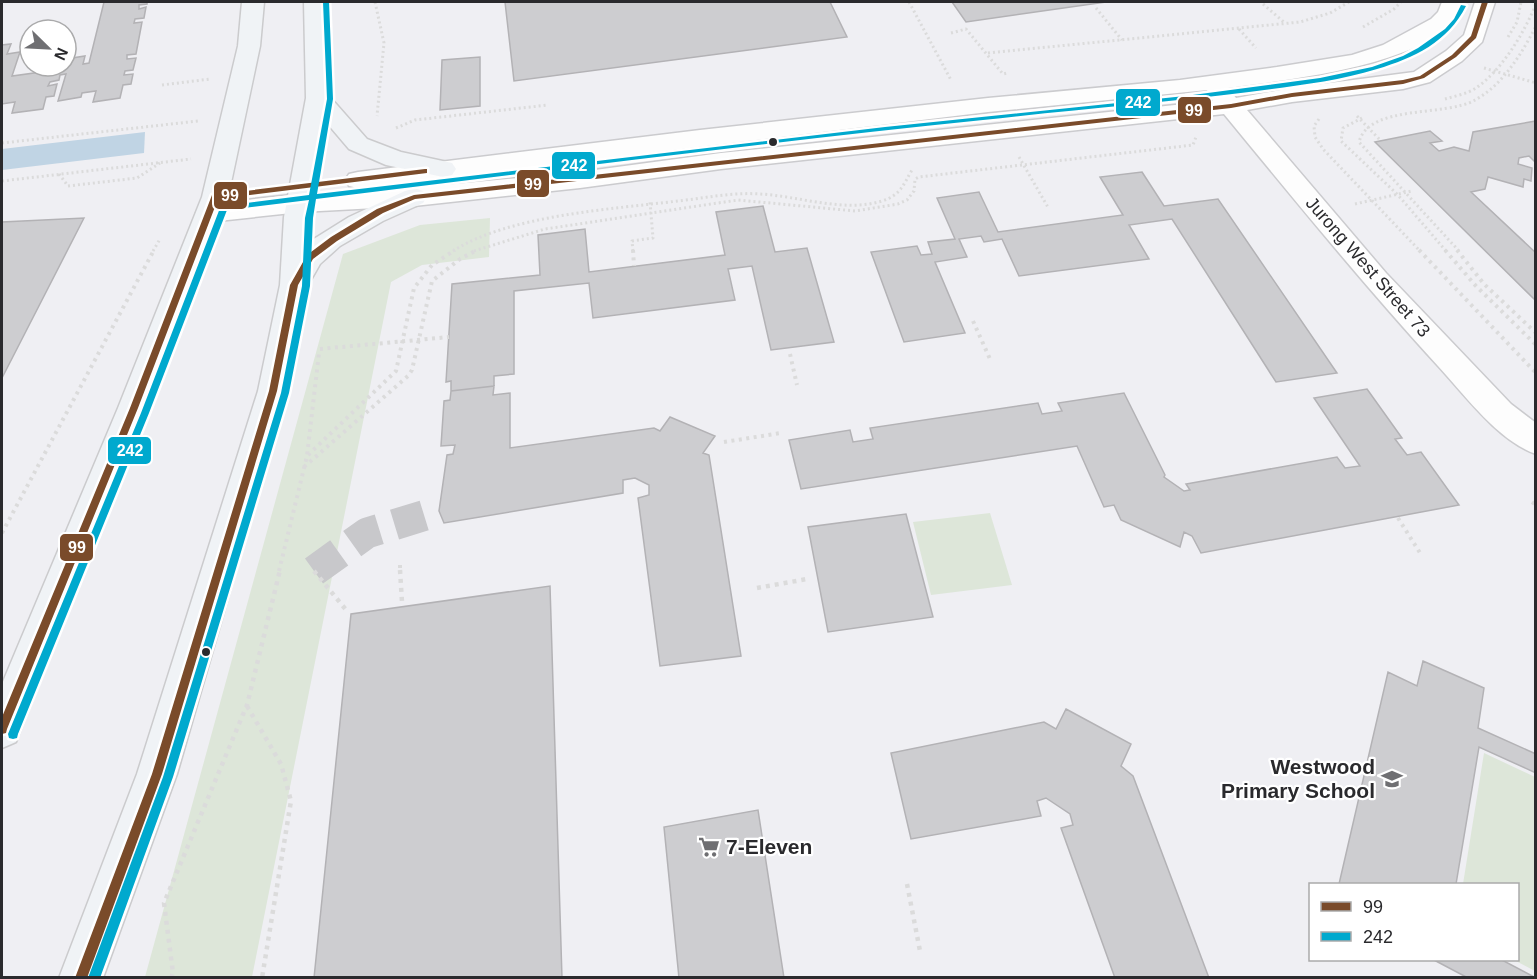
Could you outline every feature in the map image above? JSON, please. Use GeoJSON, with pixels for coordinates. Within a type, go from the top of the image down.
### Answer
{"type":"FeatureCollection","features":[{"type":"Feature","properties":{"kind":"main road"},"geometry":{"type":"LineString","coordinates":[[2,729],[134,408],[212,205],[249,46],[253,2]]}},
{"type":"Feature","properties":{"kind":"main road"},"geometry":{"type":"LineString","coordinates":[[81,978],[156,774],[273,391],[294,285],[297,217],[318,98],[314,2]]}},
{"type":"Feature","properties":{"kind":"main road"},"geometry":{"type":"LineString","coordinates":[[318,98],[358,144],[395,159],[442,169]]}},
{"type":"Feature","properties":{"kind":"main road"},"geometry":{"type":"LineString","coordinates":[[294,285],[310,257],[334,239],[380,211],[414,197]]}},
{"type":"Feature","properties":{"kind":"street"},"geometry":{"type":"LineString","coordinates":[[212,205],[302,195],[442,169],[988,105],[1211,83],[1356,61],[1391,50],[1439,24],[1448,14],[1452,2]]}},
{"type":"Feature","properties":{"kind":"street"},"geometry":{"type":"LineString","coordinates":[[302,195],[414,197],[1231,106],[1292,95],[1403,82],[1422,76],[1454,56],[1474,37],[1485,2]]}},
{"type":"Feature","properties":{"kind":"street","name":"Jurong West Street 73"},"geometry":{"type":"LineString","coordinates":[[1211,83],[1376,279],[1500,413],[1536,441]]}},
{"type":"Feature","properties":{"kind":"street"},"geometry":{"type":"LineString","coordinates":[[988,105],[999,131]]}},
{"type":"Feature","properties":{"kind":"path"},"geometry":{"type":"LineString","coordinates":[[375,2],[384,43],[376,109],[378,124]]}},
{"type":"Feature","properties":{"kind":"path"},"geometry":{"type":"LineString","coordinates":[[909,2],[951,80]]}},
{"type":"Feature","properties":{"kind":"path"},"geometry":{"type":"LineString","coordinates":[[988,53],[1285,23],[1330,14],[1349,2]]}},
{"type":"Feature","properties":{"kind":"path"},"geometry":{"type":"LineString","coordinates":[[1263,4],[1285,23]]}},
{"type":"Feature","properties":{"kind":"path"},"geometry":{"type":"LineString","coordinates":[[1444,100],[1466,93],[1478,86],[1512,48],[1526,21],[1533,15],[1536,4]]}},
{"type":"Feature","properties":{"kind":"path"},"geometry":{"type":"LineString","coordinates":[[1096,8],[1122,40]]}},
{"type":"Feature","properties":{"kind":"path"},"geometry":{"type":"LineString","coordinates":[[1536,26],[1522,53],[1490,90],[1473,102],[1388,118],[1367,126],[1360,135],[1359,142],[1462,255],[1484,284],[1536,333]]}},
{"type":"Feature","properties":{"kind":"path"},"geometry":{"type":"LineString","coordinates":[[951,33],[966,29],[1003,74]]}},
{"type":"Feature","properties":{"kind":"path"},"geometry":{"type":"LineString","coordinates":[[1238,29],[1261,54]]}},
{"type":"Feature","properties":{"kind":"path"},"geometry":{"type":"LineString","coordinates":[[1477,66],[1536,82]]}},
{"type":"Feature","properties":{"kind":"path"},"geometry":{"type":"LineString","coordinates":[[162,85],[202,80]]}},
{"type":"Feature","properties":{"kind":"path"},"geometry":{"type":"LineString","coordinates":[[391,132],[415,120],[548,105]]}},
{"type":"Feature","properties":{"kind":"path"},"geometry":{"type":"LineString","coordinates":[[1402,109],[1422,106]]}},
{"type":"Feature","properties":{"kind":"path"},"geometry":{"type":"LineString","coordinates":[[1322,116],[1314,126],[1315,137],[1323,149],[1536,373]]}},
{"type":"Feature","properties":{"kind":"path"},"geometry":{"type":"LineString","coordinates":[[1367,116],[1342,128],[1341,141],[1398,195],[1474,285],[1536,345]]}},
{"type":"Feature","properties":{"kind":"path"},"geometry":{"type":"LineString","coordinates":[[2,143],[208,119]]}},
{"type":"Feature","properties":{"kind":"path"},"geometry":{"type":"LineString","coordinates":[[1360,119],[1382,141]]}},
{"type":"Feature","properties":{"kind":"path"},"geometry":{"type":"LineString","coordinates":[[303,468],[408,376],[412,369],[432,280],[474,251],[545,228],[753,200],[862,211],[907,200],[914,191],[915,179],[919,177],[1193,145],[1196,136],[1184,138]]}},
{"type":"Feature","properties":{"kind":"path"},"geometry":{"type":"LineString","coordinates":[[1018,154],[1049,209]]}},
{"type":"Feature","properties":{"kind":"path"},"geometry":{"type":"LineString","coordinates":[[2,181],[196,158]]}},
{"type":"Feature","properties":{"kind":"path"},"geometry":{"type":"LineString","coordinates":[[1010,160],[1020,159]]}},
{"type":"Feature","properties":{"kind":"path"},"geometry":{"type":"LineString","coordinates":[[59,174],[68,186],[137,178],[163,161]]}},
{"type":"Feature","properties":{"kind":"path"},"geometry":{"type":"LineString","coordinates":[[307,456],[396,371],[414,288],[419,278],[456,248],[488,234],[571,214],[745,193],[867,204],[894,197],[908,180],[912,170],[918,169]]}},
{"type":"Feature","properties":{"kind":"path"},"geometry":{"type":"LineString","coordinates":[[1319,211],[1412,191]]}},
{"type":"Feature","properties":{"kind":"path"},"geometry":{"type":"LineString","coordinates":[[634,266],[632,241],[652,238],[650,196]]}},
{"type":"Feature","properties":{"kind":"path"},"geometry":{"type":"LineString","coordinates":[[2,533],[165,230]]}},
{"type":"Feature","properties":{"kind":"path"},"geometry":{"type":"LineString","coordinates":[[973,321],[990,359]]}},
{"type":"Feature","properties":{"kind":"path"},"geometry":{"type":"LineString","coordinates":[[320,349],[449,337]]}},
{"type":"Feature","properties":{"kind":"path"},"geometry":{"type":"LineString","coordinates":[[171,978],[173,973],[164,903],[247,705],[307,456],[322,338]]}},
{"type":"Feature","properties":{"kind":"path"},"geometry":{"type":"LineString","coordinates":[[790,354],[798,385]]}},
{"type":"Feature","properties":{"kind":"path"},"geometry":{"type":"LineString","coordinates":[[724,442],[780,433]]}},
{"type":"Feature","properties":{"kind":"path"},"geometry":{"type":"LineString","coordinates":[[1398,518],[1422,556]]}},
{"type":"Feature","properties":{"kind":"path"},"geometry":{"type":"LineString","coordinates":[[400,565],[402,602]]}},
{"type":"Feature","properties":{"kind":"path"},"geometry":{"type":"LineString","coordinates":[[314,571],[347,611]]}},
{"type":"Feature","properties":{"kind":"path"},"geometry":{"type":"LineString","coordinates":[[757,588],[807,579]]}},
{"type":"Feature","properties":{"kind":"path"},"geometry":{"type":"LineString","coordinates":[[247,705],[281,764],[291,801],[262,978]]}},
{"type":"Feature","properties":{"kind":"path"},"geometry":{"type":"LineString","coordinates":[[907,884],[920,951]]}},
{"type":"Feature","properties":{"kind":"shaded area"},"geometry":{"type":"Polygon","coordinates":[[[490,218],[489,257],[422,265],[391,282],[252,977],[145,977],[343,254],[420,225],[490,218]]]}},
{"type":"Feature","properties":{"kind":"shaded area"},"geometry":{"type":"Polygon","coordinates":[[[990,513],[1012,585],[931,595],[913,522],[990,513]]]}},
{"type":"Feature","properties":{"kind":"shaded area"},"geometry":{"type":"Polygon","coordinates":[[[1484,753],[1535,777],[1535,971],[1516,961],[1519,961],[1519,883],[1463,883],[1484,753]]]}},
{"type":"Feature","properties":{"kind":"water"},"geometry":{"type":"Polygon","coordinates":[[[145,132],[144,153],[2,170],[2,149],[145,132]]]}},
{"type":"Feature","properties":{"kind":"building"},"geometry":{"type":"Polygon","coordinates":[[[104,2],[147,2],[147,4],[139,5],[139,9],[146,7],[144,18],[135,19],[134,23],[142,22],[136,54],[127,55],[127,59],[136,58],[133,70],[125,71],[124,75],[133,74],[131,84],[123,85],[120,98],[93,102],[96,91],[82,93],[81,97],[58,101],[65,78],[78,78],[78,57],[85,56],[83,64],[89,63],[104,2]]]}},
{"type":"Feature","properties":{"kind":"building"},"geometry":{"type":"Polygon","coordinates":[[[505,2],[830,2],[847,37],[514,81],[505,2]]]}},
{"type":"Feature","properties":{"kind":"building"},"geometry":{"type":"Polygon","coordinates":[[[952,2],[1106,2],[966,22],[952,2]]]}},
{"type":"Feature","properties":{"kind":"building"},"geometry":{"type":"Polygon","coordinates":[[[11,44],[7,54],[18,52],[12,76],[59,78],[50,82],[48,86],[57,84],[54,96],[46,97],[43,109],[12,113],[15,102],[2,104],[2,45],[11,44]]]}},
{"type":"Feature","properties":{"kind":"building"},"geometry":{"type":"Polygon","coordinates":[[[480,57],[480,106],[440,110],[442,60],[480,57]]]}},
{"type":"Feature","properties":{"kind":"building"},"geometry":{"type":"Polygon","coordinates":[[[1536,121],[1536,163],[1529,156],[1519,158],[1518,164],[1532,168],[1531,181],[1524,179],[1523,187],[1488,177],[1485,189],[1471,192],[1536,253],[1536,301],[1375,142],[1430,131],[1442,141],[1430,143],[1439,151],[1454,147],[1469,151],[1473,132],[1536,121]]]}},
{"type":"Feature","properties":{"kind":"building"},"geometry":{"type":"Polygon","coordinates":[[[1142,172],[1164,206],[1218,199],[1337,373],[1276,382],[1172,219],[1129,225],[1149,259],[1019,276],[1002,239],[984,242],[981,236],[959,239],[967,257],[935,262],[965,333],[904,342],[871,252],[917,246],[921,255],[932,254],[928,242],[955,239],[937,198],[979,192],[998,232],[1123,215],[1100,177],[1142,172]]]}},
{"type":"Feature","properties":{"kind":"building"},"geometry":{"type":"Polygon","coordinates":[[[763,206],[775,252],[807,248],[834,342],[771,350],[752,266],[728,269],[735,300],[593,318],[589,283],[514,291],[514,374],[494,376],[494,386],[451,391],[451,381],[446,382],[452,284],[540,275],[538,235],[585,229],[589,272],[725,255],[716,212],[763,206]]]}},
{"type":"Feature","properties":{"kind":"building"},"geometry":{"type":"Polygon","coordinates":[[[84,218],[2,378],[2,222],[84,218]]]}},
{"type":"Feature","properties":{"kind":"building"},"geometry":{"type":"Polygon","coordinates":[[[494,386],[493,395],[510,393],[510,448],[654,428],[660,431],[670,417],[715,436],[703,453],[709,455],[741,656],[660,666],[638,498],[649,495],[649,485],[635,478],[623,480],[623,493],[444,523],[439,511],[447,455],[453,454],[455,445],[441,446],[444,401],[450,400],[451,391],[494,386]]]}},
{"type":"Feature","properties":{"kind":"building"},"geometry":{"type":"Polygon","coordinates":[[[1367,389],[1402,438],[1395,439],[1407,455],[1421,452],[1459,505],[1201,553],[1192,536],[1184,532],[1180,547],[1121,520],[1114,505],[1104,507],[1077,446],[801,489],[789,440],[850,430],[853,442],[873,439],[870,428],[1038,403],[1042,414],[1062,411],[1058,403],[1124,393],[1164,477],[1184,491],[1190,490],[1186,484],[1337,457],[1345,468],[1360,466],[1314,398],[1367,389]]]}},
{"type":"Feature","properties":{"kind":"building"},"geometry":{"type":"Polygon","coordinates":[[[906,514],[933,617],[828,632],[808,527],[906,514]]]}},
{"type":"Feature","properties":{"kind":"building"},"geometry":{"type":"Polygon","coordinates":[[[550,586],[562,978],[314,978],[351,614],[550,586]]]}},
{"type":"Feature","properties":{"kind":"building"},"geometry":{"type":"Polygon","coordinates":[[[1423,661],[1484,688],[1478,728],[1536,754],[1536,773],[1479,747],[1456,883],[1339,883],[1388,672],[1417,686],[1423,661]]]}},
{"type":"Feature","properties":{"kind":"building"},"geometry":{"type":"Polygon","coordinates":[[[1066,709],[1131,744],[1121,766],[1133,776],[1209,978],[1115,978],[1061,828],[1073,825],[1070,814],[1046,798],[1037,801],[1041,816],[911,839],[891,753],[1044,722],[1056,729],[1066,709]]]}},
{"type":"Feature","properties":{"kind":"building"},"geometry":{"type":"Polygon","coordinates":[[[758,810],[784,978],[679,978],[664,827],[758,810]]]}},
{"type":"Feature","properties":{"kind":"building"},"geometry":{"type":"Polygon","coordinates":[[[1436,961],[1504,961],[1536,978],[1468,978],[1436,961]]]}},
{"type":"Feature","properties":{"kind":"tunnel"},"geometry":{"type":"LineString","coordinates":[[314,571],[367,533],[439,511]]}},
{"type":"Feature","properties":{"kind":"transit line","name":"242"},"geometry":{"type":"LineString","coordinates":[[94,978],[168,777],[285,393],[306,286],[309,218],[330,99],[326,2]]}},
{"type":"Feature","properties":{"kind":"transit line","name":"99"},"geometry":{"type":"LineString","coordinates":[[81,978],[157,774],[273,391],[294,285],[310,257],[334,239],[380,211],[414,197],[1231,106],[1292,95],[1403,82],[1422,77],[1454,56],[1474,37],[1485,2]]}},
{"type":"Feature","properties":{"kind":"transit line","name":"242"},"geometry":{"type":"LineString","coordinates":[[13,734],[145,413],[224,208],[979,118],[1185,98],[1320,80],[1374,68],[1420,50],[1447,31],[1457,19],[1463,6]]}},
{"type":"Feature","properties":{"kind":"transit line","name":"99"},"geometry":{"type":"LineString","coordinates":[[2,729],[134,408],[215,197],[425,171]]}},
{"type":"Feature","properties":{"kind":"place","name":"Westwood Primary School"},"geometry":{"type":"Point","coordinates":[1392,779]}},
{"type":"Feature","properties":{"kind":"place","name":"7-Eleven"},"geometry":{"type":"Point","coordinates":[709,847]}}]}
